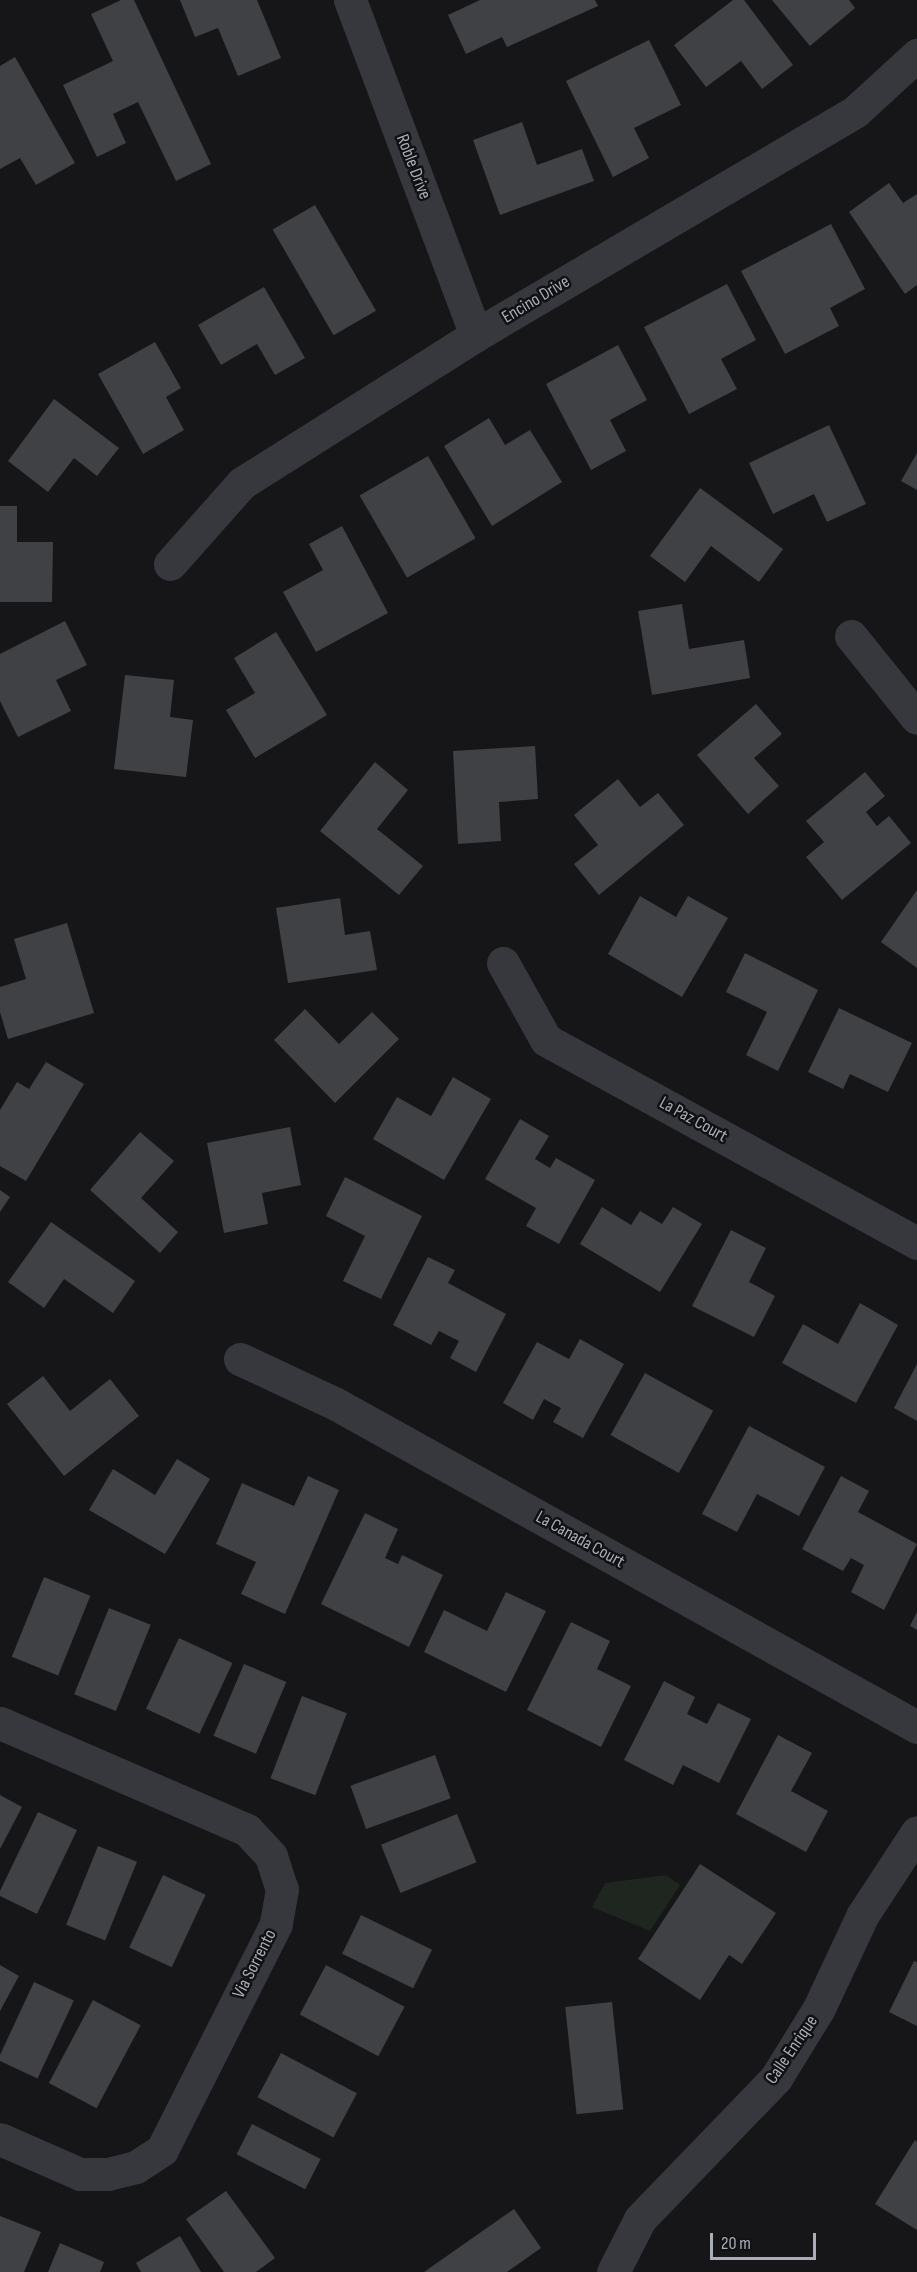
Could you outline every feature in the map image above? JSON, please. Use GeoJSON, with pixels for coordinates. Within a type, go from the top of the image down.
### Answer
{"type":"FeatureCollection","features":[{"type":"Feature","properties":{"kind":"street","name":"Roble Drive"},"geometry":{"type":"LineString","coordinates":[[350,0],[476,335]]}},
{"type":"Feature","properties":{"kind":"street","name":"Encino Drive"},"geometry":{"type":"LineString","coordinates":[[170,564],[242,483],[476,335],[856,111],[917,55]]}},
{"type":"Feature","properties":{"kind":"street"},"geometry":{"type":"LineString","coordinates":[[851,636],[917,718]]}},
{"type":"Feature","properties":{"kind":"street","name":"La Paz Court"},"geometry":{"type":"LineString","coordinates":[[503,963],[546,1040],[917,1243]]}},
{"type":"Feature","properties":{"kind":"street","name":"La Canada Court"},"geometry":{"type":"LineString","coordinates":[[240,1359],[336,1404],[917,1727]]}},
{"type":"Feature","properties":{"kind":"street","name":"Via Sorrento"},"geometry":{"type":"LineString","coordinates":[[0,1723],[247,1830],[271,1856],[282,1889],[276,1924],[162,2150],[136,2167],[108,2174],[80,2174],[0,2139]]}},
{"type":"Feature","properties":{"kind":"street","name":"Calle Enrique"},"geometry":{"type":"LineString","coordinates":[[613,2272],[639,2219],[776,2078],[819,2008],[862,1916],[917,1832]]}},
{"type":"Feature","properties":{"kind":"shaded area"},"geometry":{"type":"Polygon","coordinates":[[[666,1875],[680,1885],[650,1931],[592,1907],[605,1883],[666,1875]]]}},
{"type":"Feature","properties":{"kind":"building"},"geometry":{"type":"Polygon","coordinates":[[[121,0],[134,0],[211,164],[176,181],[138,102],[113,114],[126,143],[97,157],[63,85],[113,61],[91,14],[121,0]]]}},
{"type":"Feature","properties":{"kind":"building"},"geometry":{"type":"Polygon","coordinates":[[[180,0],[257,0],[281,58],[238,76],[218,28],[195,37],[180,0]]]}},
{"type":"Feature","properties":{"kind":"building"},"geometry":{"type":"Polygon","coordinates":[[[480,0],[595,0],[598,6],[507,47],[502,37],[466,54],[448,15],[480,0]]]}},
{"type":"Feature","properties":{"kind":"building"},"geometry":{"type":"Polygon","coordinates":[[[733,0],[744,0],[793,65],[762,89],[741,61],[706,87],[674,45],[733,0]]]}},
{"type":"Feature","properties":{"kind":"building"},"geometry":{"type":"Polygon","coordinates":[[[772,0],[849,0],[855,8],[810,46],[772,0]]]}},
{"type":"Feature","properties":{"kind":"building"},"geometry":{"type":"Polygon","coordinates":[[[649,40],[681,105],[634,128],[649,158],[613,177],[566,81],[649,40]]]}},
{"type":"Feature","properties":{"kind":"building"},"geometry":{"type":"Polygon","coordinates":[[[15,57],[75,163],[36,185],[20,158],[0,169],[0,66],[15,57]]]}},
{"type":"Feature","properties":{"kind":"building"},"geometry":{"type":"Polygon","coordinates":[[[522,122],[537,165],[582,149],[594,181],[500,215],[473,140],[522,122]]]}},
{"type":"Feature","properties":{"kind":"building"},"geometry":{"type":"Polygon","coordinates":[[[889,183],[903,203],[917,194],[917,285],[905,294],[849,212],[889,183]]]}},
{"type":"Feature","properties":{"kind":"building"},"geometry":{"type":"Polygon","coordinates":[[[315,205],[376,311],[334,335],[273,230],[315,205]]]}},
{"type":"Feature","properties":{"kind":"building"},"geometry":{"type":"Polygon","coordinates":[[[831,224],[865,289],[830,308],[839,326],[785,354],[741,271],[831,224]]]}},
{"type":"Feature","properties":{"kind":"building"},"geometry":{"type":"Polygon","coordinates":[[[727,284],[756,340],[721,359],[737,389],[689,414],[644,327],[727,284]]]}},
{"type":"Feature","properties":{"kind":"building"},"geometry":{"type":"Polygon","coordinates":[[[264,287],[305,358],[275,375],[257,344],[221,365],[198,325],[264,287]]]}},
{"type":"Feature","properties":{"kind":"building"},"geometry":{"type":"Polygon","coordinates":[[[155,342],[181,388],[166,397],[184,430],[143,454],[98,374],[155,342]]]}},
{"type":"Feature","properties":{"kind":"building"},"geometry":{"type":"Polygon","coordinates":[[[618,345],[647,400],[610,420],[626,451],[591,470],[546,384],[618,345]]]}},
{"type":"Feature","properties":{"kind":"building"},"geometry":{"type":"Polygon","coordinates":[[[54,399],[119,448],[97,476],[74,458],[48,492],[8,461],[54,399]]]}},
{"type":"Feature","properties":{"kind":"building"},"geometry":{"type":"Polygon","coordinates":[[[489,418],[505,445],[530,430],[562,482],[492,526],[444,446],[489,418]]]}},
{"type":"Feature","properties":{"kind":"building"},"geometry":{"type":"Polygon","coordinates":[[[829,425],[866,504],[827,522],[814,494],[773,514],[749,463],[829,425]]]}},
{"type":"Feature","properties":{"kind":"building"},"geometry":{"type":"Polygon","coordinates":[[[917,453],[917,490],[901,481],[917,453]]]}},
{"type":"Feature","properties":{"kind":"building"},"geometry":{"type":"Polygon","coordinates":[[[428,456],[476,538],[407,578],[360,496],[428,456]]]}},
{"type":"Feature","properties":{"kind":"building"},"geometry":{"type":"Polygon","coordinates":[[[700,488],[783,549],[759,582],[711,546],[685,582],[650,556],[700,488]]]}},
{"type":"Feature","properties":{"kind":"building"},"geometry":{"type":"Polygon","coordinates":[[[0,506],[17,506],[17,542],[53,542],[52,602],[0,602],[0,506]]]}},
{"type":"Feature","properties":{"kind":"building"},"geometry":{"type":"Polygon","coordinates":[[[342,526],[388,613],[316,652],[283,592],[323,570],[309,544],[342,526]]]}},
{"type":"Feature","properties":{"kind":"building"},"geometry":{"type":"Polygon","coordinates":[[[682,604],[689,649],[744,640],[750,678],[652,695],[638,611],[682,604]]]}},
{"type":"Feature","properties":{"kind":"building"},"geometry":{"type":"Polygon","coordinates":[[[65,621],[87,665],[56,680],[71,711],[18,737],[0,701],[0,654],[65,621]]]}},
{"type":"Feature","properties":{"kind":"building"},"geometry":{"type":"Polygon","coordinates":[[[276,632],[327,715],[255,758],[226,710],[255,693],[234,658],[276,632]]]}},
{"type":"Feature","properties":{"kind":"building"},"geometry":{"type":"Polygon","coordinates":[[[125,675],[174,680],[170,717],[193,720],[186,777],[114,769],[125,675]]]}},
{"type":"Feature","properties":{"kind":"building"},"geometry":{"type":"Polygon","coordinates":[[[756,704],[782,734],[754,758],[779,786],[748,814],[697,755],[756,704]]]}},
{"type":"Feature","properties":{"kind":"building"},"geometry":{"type":"Polygon","coordinates":[[[535,746],[538,799],[499,802],[501,841],[458,844],[453,751],[535,746]]]}},
{"type":"Feature","properties":{"kind":"building"},"geometry":{"type":"Polygon","coordinates":[[[375,762],[408,790],[377,829],[423,866],[399,895],[320,831],[375,762]]]}},
{"type":"Feature","properties":{"kind":"building"},"geometry":{"type":"Polygon","coordinates":[[[865,772],[885,796],[866,812],[877,826],[889,816],[911,843],[842,900],[806,857],[824,842],[806,821],[865,772]]]}},
{"type":"Feature","properties":{"kind":"building"},"geometry":{"type":"Polygon","coordinates":[[[618,779],[640,807],[658,793],[684,825],[599,895],[574,864],[598,845],[574,815],[618,779]]]}},
{"type":"Feature","properties":{"kind":"building"},"geometry":{"type":"Polygon","coordinates":[[[917,890],[917,968],[881,942],[917,890]]]}},
{"type":"Feature","properties":{"kind":"building"},"geometry":{"type":"Polygon","coordinates":[[[640,896],[676,917],[688,896],[728,918],[682,997],[608,954],[640,896]]]}},
{"type":"Feature","properties":{"kind":"building"},"geometry":{"type":"Polygon","coordinates":[[[340,898],[345,935],[370,931],[377,970],[288,983],[276,908],[340,898]]]}},
{"type":"Feature","properties":{"kind":"building"},"geometry":{"type":"Polygon","coordinates":[[[67,923],[94,1013],[8,1039],[0,1012],[0,987],[26,979],[14,939],[67,923]]]}},
{"type":"Feature","properties":{"kind":"building"},"geometry":{"type":"Polygon","coordinates":[[[745,953],[818,990],[778,1071],[746,1055],[767,1012],[726,992],[745,953]]]}},
{"type":"Feature","properties":{"kind":"building"},"geometry":{"type":"Polygon","coordinates":[[[839,1008],[912,1043],[888,1092],[850,1074],[843,1089],[808,1072],[839,1008]]]}},
{"type":"Feature","properties":{"kind":"building"},"geometry":{"type":"Polygon","coordinates":[[[305,1009],[339,1044],[372,1012],[399,1039],[335,1103],[274,1040],[305,1009]]]}},
{"type":"Feature","properties":{"kind":"building"},"geometry":{"type":"Polygon","coordinates":[[[46,1062],[84,1084],[26,1181],[0,1166],[0,1110],[17,1082],[29,1089],[46,1062]]]}},
{"type":"Feature","properties":{"kind":"building"},"geometry":{"type":"Polygon","coordinates":[[[453,1077],[491,1099],[444,1180],[373,1139],[397,1097],[431,1116],[453,1077]]]}},
{"type":"Feature","properties":{"kind":"building"},"geometry":{"type":"Polygon","coordinates":[[[520,1119],[549,1136],[535,1159],[550,1168],[556,1158],[595,1180],[559,1244],[526,1226],[536,1208],[485,1179],[520,1119]]]}},
{"type":"Feature","properties":{"kind":"building"},"geometry":{"type":"Polygon","coordinates":[[[290,1127],[301,1185],[262,1193],[268,1224],[224,1233],[207,1143],[290,1127]]]}},
{"type":"Feature","properties":{"kind":"building"},"geometry":{"type":"Polygon","coordinates":[[[140,1132],[174,1161],[141,1198],[178,1232],[160,1253],[90,1190],[140,1132]]]}},
{"type":"Feature","properties":{"kind":"building"},"geometry":{"type":"Polygon","coordinates":[[[345,1177],[422,1216],[381,1299],[343,1281],[365,1236],[326,1216],[345,1177]]]}},
{"type":"Feature","properties":{"kind":"building"},"geometry":{"type":"Polygon","coordinates":[[[0,1190],[10,1197],[0,1212],[0,1190]]]}},
{"type":"Feature","properties":{"kind":"building"},"geometry":{"type":"Polygon","coordinates":[[[602,1207],[631,1225],[640,1211],[662,1224],[673,1207],[702,1224],[660,1292],[580,1244],[602,1207]]]}},
{"type":"Feature","properties":{"kind":"building"},"geometry":{"type":"Polygon","coordinates":[[[51,1222],[135,1281],[113,1313],[64,1279],[44,1308],[8,1282],[51,1222]]]}},
{"type":"Feature","properties":{"kind":"building"},"geometry":{"type":"Polygon","coordinates":[[[731,1230],[766,1248],[749,1282],[775,1296],[754,1337],[692,1306],[731,1230]]]}},
{"type":"Feature","properties":{"kind":"building"},"geometry":{"type":"Polygon","coordinates":[[[428,1257],[455,1270],[448,1283],[506,1314],[476,1372],[450,1358],[459,1341],[439,1331],[431,1345],[393,1325],[428,1257]]]}},
{"type":"Feature","properties":{"kind":"building"},"geometry":{"type":"Polygon","coordinates":[[[860,1303],[898,1325],[856,1403],[782,1363],[803,1324],[838,1344],[860,1303]]]}},
{"type":"Feature","properties":{"kind":"building"},"geometry":{"type":"Polygon","coordinates":[[[580,1339],[624,1364],[583,1438],[553,1422],[561,1408],[544,1399],[533,1420],[503,1403],[537,1342],[569,1359],[580,1339]]]}},
{"type":"Feature","properties":{"kind":"building"},"geometry":{"type":"Polygon","coordinates":[[[917,1364],[917,1421],[894,1408],[917,1364]]]}},
{"type":"Feature","properties":{"kind":"building"},"geometry":{"type":"Polygon","coordinates":[[[645,1373],[713,1411],[679,1473],[611,1435],[645,1373]]]}},
{"type":"Feature","properties":{"kind":"building"},"geometry":{"type":"Polygon","coordinates":[[[43,1376],[70,1411],[110,1379],[139,1416],[64,1476],[7,1404],[43,1376]]]}},
{"type":"Feature","properties":{"kind":"building"},"geometry":{"type":"Polygon","coordinates":[[[749,1426],[825,1467],[799,1516],[757,1494],[737,1532],[702,1514],[749,1426]]]}},
{"type":"Feature","properties":{"kind":"building"},"geometry":{"type":"Polygon","coordinates":[[[177,1459],[210,1479],[165,1554],[89,1510],[113,1469],[155,1495],[177,1459]]]}},
{"type":"Feature","properties":{"kind":"building"},"geometry":{"type":"Polygon","coordinates":[[[308,1476],[339,1490],[285,1614],[241,1594],[256,1562],[216,1544],[242,1483],[294,1506],[308,1476]]]}},
{"type":"Feature","properties":{"kind":"building"},"geometry":{"type":"Polygon","coordinates":[[[841,1476],[869,1491],[858,1512],[917,1544],[884,1610],[851,1592],[864,1565],[851,1558],[843,1571],[802,1549],[841,1476]]]}},
{"type":"Feature","properties":{"kind":"building"},"geometry":{"type":"Polygon","coordinates":[[[365,1513],[398,1529],[385,1558],[398,1564],[402,1555],[443,1575],[409,1647],[321,1604],[365,1513]]]}},
{"type":"Feature","properties":{"kind":"building"},"geometry":{"type":"Polygon","coordinates":[[[44,1577],[90,1596],[58,1675],[12,1657],[44,1577]]]}},
{"type":"Feature","properties":{"kind":"building"},"geometry":{"type":"Polygon","coordinates":[[[506,1592],[546,1611],[506,1692],[424,1652],[444,1610],[487,1631],[506,1592]]]}},
{"type":"Feature","properties":{"kind":"building"},"geometry":{"type":"Polygon","coordinates":[[[109,1608],[151,1625],[116,1711],[74,1694],[109,1608]]]}},
{"type":"Feature","properties":{"kind":"building"},"geometry":{"type":"Polygon","coordinates":[[[917,1612],[917,1630],[910,1626],[917,1612]]]}},
{"type":"Feature","properties":{"kind":"building"},"geometry":{"type":"Polygon","coordinates":[[[571,1622],[610,1641],[597,1669],[631,1686],[601,1747],[527,1710],[571,1622]]]}},
{"type":"Feature","properties":{"kind":"building"},"geometry":{"type":"Polygon","coordinates":[[[179,1638],[232,1663],[200,1734],[146,1709],[179,1638]]]}},
{"type":"Feature","properties":{"kind":"building"},"geometry":{"type":"Polygon","coordinates":[[[244,1664],[286,1682],[256,1754],[214,1736],[244,1664]]]}},
{"type":"Feature","properties":{"kind":"building"},"geometry":{"type":"Polygon","coordinates":[[[664,1681],[695,1697],[687,1714],[707,1724],[718,1703],[751,1719],[719,1783],[683,1765],[673,1785],[624,1760],[664,1681]]]}},
{"type":"Feature","properties":{"kind":"building"},"geometry":{"type":"Polygon","coordinates":[[[302,1696],[347,1713],[315,1795],[270,1778],[302,1696]]]}},
{"type":"Feature","properties":{"kind":"building"},"geometry":{"type":"Polygon","coordinates":[[[778,1735],[812,1753],[791,1791],[828,1811],[806,1852],[736,1814],[778,1735]]]}},
{"type":"Feature","properties":{"kind":"building"},"geometry":{"type":"Polygon","coordinates":[[[435,1755],[451,1798],[366,1829],[350,1786],[435,1755]]]}},
{"type":"Feature","properties":{"kind":"building"},"geometry":{"type":"Polygon","coordinates":[[[0,1795],[22,1807],[0,1849],[0,1795]]]}},
{"type":"Feature","properties":{"kind":"building"},"geometry":{"type":"Polygon","coordinates":[[[38,1812],[77,1830],[37,1914],[0,1896],[0,1891],[38,1812]]]}},
{"type":"Feature","properties":{"kind":"building"},"geometry":{"type":"Polygon","coordinates":[[[457,1814],[476,1862],[400,1893],[381,1845],[457,1814]]]}},
{"type":"Feature","properties":{"kind":"building"},"geometry":{"type":"Polygon","coordinates":[[[98,1846],[137,1862],[105,1941],[66,1925],[98,1846]]]}},
{"type":"Feature","properties":{"kind":"building"},"geometry":{"type":"Polygon","coordinates":[[[700,1864],[776,1913],[742,1964],[729,1955],[700,2000],[638,1959],[700,1864]]]}},
{"type":"Feature","properties":{"kind":"building"},"geometry":{"type":"Polygon","coordinates":[[[163,1875],[206,1895],[172,1967],[129,1948],[163,1875]]]}},
{"type":"Feature","properties":{"kind":"building"},"geometry":{"type":"Polygon","coordinates":[[[361,1915],[432,1950],[413,1988],[342,1954],[361,1915]]]}},
{"type":"Feature","properties":{"kind":"building"},"geometry":{"type":"Polygon","coordinates":[[[914,1961],[917,1962],[917,2026],[889,2012],[914,1961]]]}},
{"type":"Feature","properties":{"kind":"building"},"geometry":{"type":"Polygon","coordinates":[[[0,1965],[19,1976],[0,2011],[0,1965]]]}},
{"type":"Feature","properties":{"kind":"building"},"geometry":{"type":"Polygon","coordinates":[[[326,1965],[405,2007],[378,2056],[300,2014],[326,1965]]]}},
{"type":"Feature","properties":{"kind":"building"},"geometry":{"type":"Polygon","coordinates":[[[34,1982],[74,2001],[38,2079],[0,2061],[0,2055],[34,1982]]]}},
{"type":"Feature","properties":{"kind":"building"},"geometry":{"type":"Polygon","coordinates":[[[93,2000],[141,2025],[97,2108],[49,2083],[93,2000]]]}},
{"type":"Feature","properties":{"kind":"building"},"geometry":{"type":"Polygon","coordinates":[[[612,2002],[623,2109],[577,2114],[565,2007],[612,2002]]]}},
{"type":"Feature","properties":{"kind":"building"},"geometry":{"type":"Polygon","coordinates":[[[281,2053],[357,2093],[333,2138],[258,2097],[281,2053]]]}},
{"type":"Feature","properties":{"kind":"building"},"geometry":{"type":"Polygon","coordinates":[[[252,2124],[321,2159],[305,2189],[237,2154],[252,2124]]]}},
{"type":"Feature","properties":{"kind":"building"},"geometry":{"type":"Polygon","coordinates":[[[915,2140],[917,2142],[917,2230],[875,2204],[915,2140]]]}},
{"type":"Feature","properties":{"kind":"building"},"geometry":{"type":"Polygon","coordinates":[[[226,2191],[275,2258],[256,2272],[224,2272],[186,2219],[226,2191]]]}},
{"type":"Feature","properties":{"kind":"building"},"geometry":{"type":"Polygon","coordinates":[[[514,2209],[541,2248],[507,2272],[424,2272],[514,2209]]]}},
{"type":"Feature","properties":{"kind":"building"},"geometry":{"type":"Polygon","coordinates":[[[0,2216],[41,2232],[24,2272],[0,2272],[0,2216]]]}},
{"type":"Feature","properties":{"kind":"building"},"geometry":{"type":"Polygon","coordinates":[[[180,2236],[201,2272],[141,2272],[136,2263],[180,2236]]]}},
{"type":"Feature","properties":{"kind":"building"},"geometry":{"type":"Polygon","coordinates":[[[60,2243],[104,2262],[100,2272],[48,2272],[60,2243]]]}}]}
